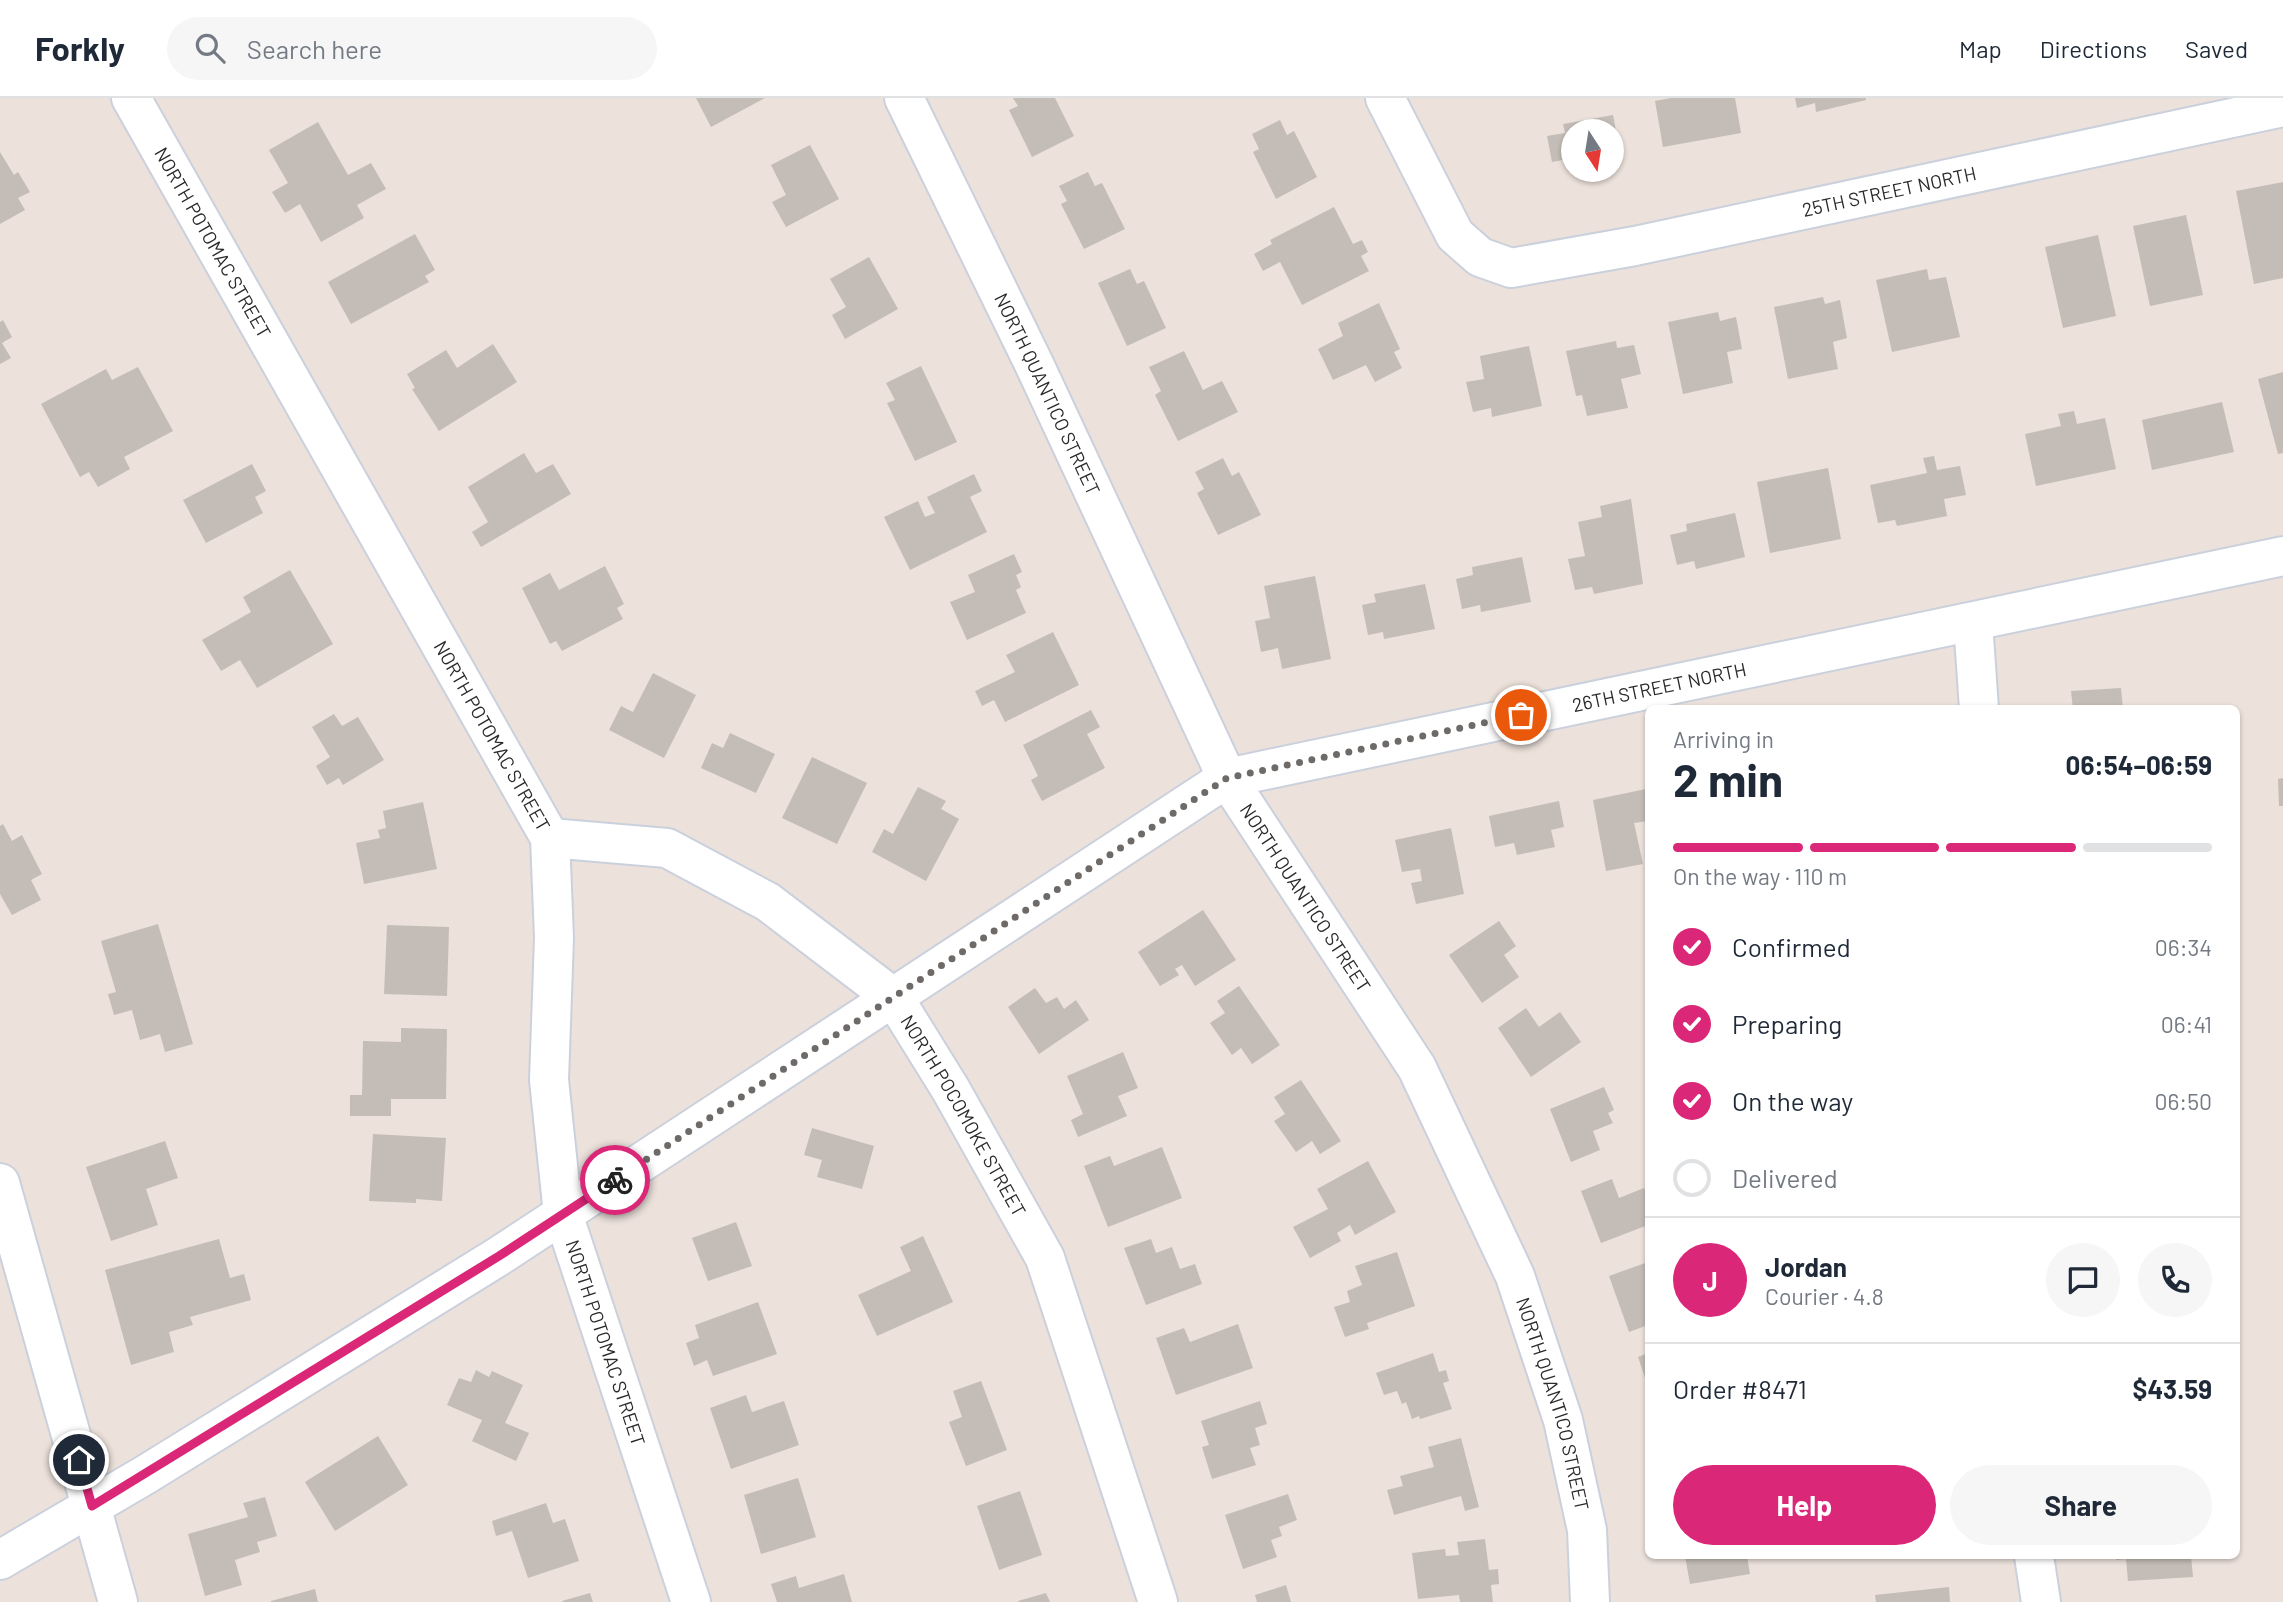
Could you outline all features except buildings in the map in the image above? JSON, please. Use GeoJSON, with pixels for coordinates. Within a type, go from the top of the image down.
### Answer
{"type":"FeatureCollection","features":[{"type":"Feature","properties":{"kind":"street","name":"NORTH POTOMAC STREET"},"geometry":{"type":"LineString","coordinates":[[131,98],[550,838],[554,938],[549,1080],[563,1214],[691,1602]]}},
{"type":"Feature","properties":{"kind":"street","name":"NORTH QUANTICO STREET"},"geometry":{"type":"LineString","coordinates":[[904,98],[1034,364],[1227,778],[1417,1068],[1515,1276],[1563,1420],[1587,1530],[1590,1602]]}},
{"type":"Feature","properties":{"kind":"street","name":"25TH STREET NORTH"},"geometry":{"type":"LineString","coordinates":[[1385,98],[1448,226],[1474,253],[1495,264],[1511,268],[1585,257],[2283,107]]}},
{"type":"Feature","properties":{"kind":"street","name":"26TH STREET NORTH"},"geometry":{"type":"LineString","coordinates":[[0,1560],[92,1506],[563,1214],[1227,778],[2283,556]]}},
{"type":"Feature","properties":{"kind":"street"},"geometry":{"type":"LineString","coordinates":[[1973,622],[1979,705]]}},
{"type":"Feature","properties":{"kind":"street","name":"NORTH POCOMOKE STREET"},"geometry":{"type":"LineString","coordinates":[[550,838],[667,848],[768,902],[894,998],[951,1090],[1045,1258],[1158,1602]]}},
{"type":"Feature","properties":{"kind":"street"},"geometry":{"type":"LineString","coordinates":[[0,1183],[118,1602]]}},
{"type":"Feature","properties":{"kind":"street"},"geometry":{"type":"LineString","coordinates":[[2034,1559],[2041,1602]]}},
{"type":"Feature","properties":{"kind":"way so far"},"geometry":{"type":"LineString","coordinates":[[615,1180],[1227,778],[1521,715]]}},
{"type":"Feature","properties":{"kind":"route"},"geometry":{"type":"LineString","coordinates":[[79,1460],[92,1506],[499,1256],[615,1180]]}}]}
